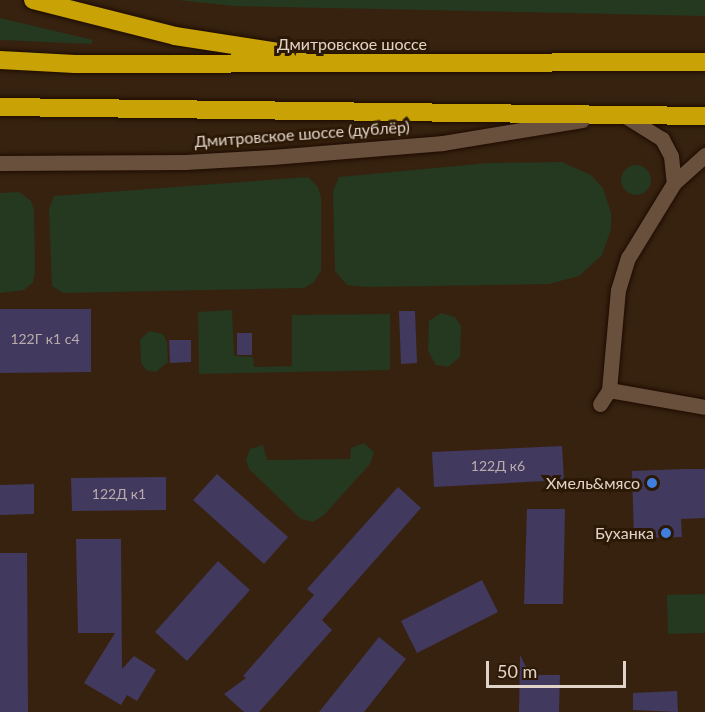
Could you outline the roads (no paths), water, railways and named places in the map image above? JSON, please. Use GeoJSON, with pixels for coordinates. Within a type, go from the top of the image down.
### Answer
{"type":"FeatureCollection","features":[{"type":"Feature","properties":{"kind":"highway"},"geometry":{"type":"LineString","coordinates":[[33,0],[175,36],[375,64]]}},
{"type":"Feature","properties":{"kind":"highway","name":"Дмитровское шоссе"},"geometry":{"type":"LineString","coordinates":[[0,60],[75,64],[705,62]]}},
{"type":"Feature","properties":{"kind":"highway"},"geometry":{"type":"LineString","coordinates":[[0,107],[705,116]]}},
{"type":"Feature","properties":{"kind":"main road","name":"Дмитровское шоссе (дублёр)"},"geometry":{"type":"LineString","coordinates":[[0,163],[185,162],[272,157],[443,143],[604,116]]}},
{"type":"Feature","properties":{"kind":"main road"},"geometry":{"type":"LineString","coordinates":[[625,116],[662,139],[671,156],[674,183]]}},
{"type":"Feature","properties":{"kind":"main road"},"geometry":{"type":"LineString","coordinates":[[600,404],[609,390],[618,290],[628,258],[674,183],[705,155]]}},
{"type":"Feature","properties":{"kind":"main road"},"geometry":{"type":"LineString","coordinates":[[609,390],[705,407]]}},
{"type":"Feature","properties":{"kind":"place","name":"Хмель&мясо"},"geometry":{"type":"Point","coordinates":[652,483]}},
{"type":"Feature","properties":{"kind":"place","name":"Буханка"},"geometry":{"type":"Point","coordinates":[666,533]}}]}
